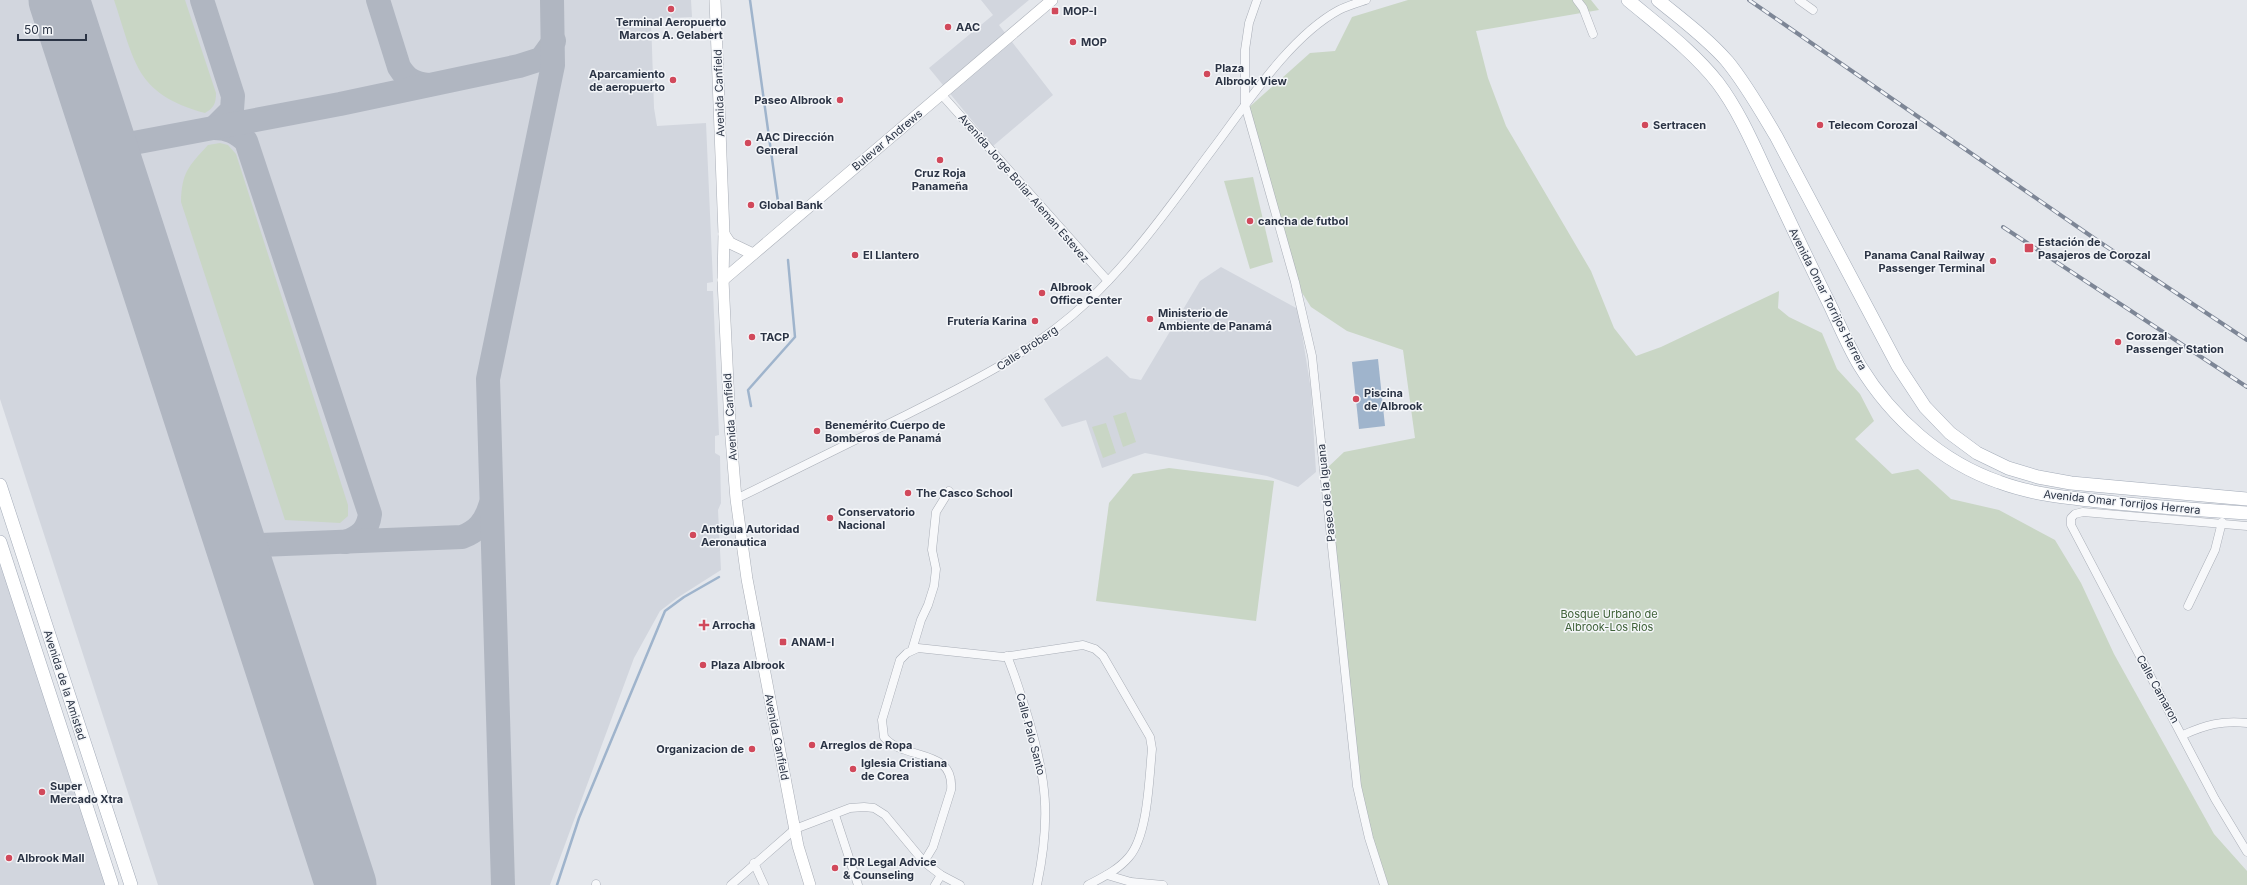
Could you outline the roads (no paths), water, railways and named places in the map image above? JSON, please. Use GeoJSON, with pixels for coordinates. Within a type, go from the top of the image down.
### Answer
{"type":"FeatureCollection","features":[{"type":"Feature","properties":{"kind":"main road","name":"Avenida Canfield"},"geometry":{"type":"LineString","coordinates":[[715,0],[724,234],[723,280],[736,499],[743,557],[795,829],[802,860],[810,885]]}},
{"type":"Feature","properties":{"kind":"main road","name":"Bulevar Andrews"},"geometry":{"type":"LineString","coordinates":[[723,280],[1052,0]]}},
{"type":"Feature","properties":{"kind":"main road","name":"Avenida Omar Torrijos Herrera"},"geometry":{"type":"LineString","coordinates":[[1628,0],[1691,53],[1718,84],[1744,125],[1808,262],[1860,365],[1882,397],[1907,424],[1937,450],[1965,468],[1998,482],[2029,492],[2162,508],[2247,513]]}},
{"type":"Feature","properties":{"kind":"main road","name":"Avenida Omar Torrijos Herrera"},"geometry":{"type":"LineString","coordinates":[[1658,0],[1689,25],[1726,61],[1755,101],[1776,136],[1898,366],[1925,407],[1950,433],[1977,453],[2008,468],[2038,477],[2071,483],[2247,499]]}},
{"type":"Feature","properties":{"kind":"main road"},"geometry":{"type":"LineString","coordinates":[[724,234],[730,243],[753,254]]}},
{"type":"Feature","properties":{"kind":"main road","name":"Avenida de la Amistad"},"geometry":{"type":"LineString","coordinates":[[0,485],[131,885]]}},
{"type":"Feature","properties":{"kind":"main road","name":"Avenida de la Amistad"},"geometry":{"type":"LineString","coordinates":[[0,542],[112,885]]}},
{"type":"Feature","properties":{"kind":"main road"},"geometry":{"type":"LineString","coordinates":[[75,770],[91,765]]}},
{"type":"Feature","properties":{"kind":"street","name":"Paseo de la Iguana"},"geometry":{"type":"LineString","coordinates":[[1257,0],[1249,23],[1245,50],[1245,105],[1295,282],[1312,356],[1357,786],[1369,838],[1384,885]]}},
{"type":"Feature","properties":{"kind":"street","name":"Calle Broberg"},"geometry":{"type":"LineString","coordinates":[[736,499],[1005,364],[1052,332],[1108,281],[1142,243],[1245,105],[1281,60],[1313,28],[1339,10],[1366,0]]}},
{"type":"Feature","properties":{"kind":"street"},"geometry":{"type":"LineString","coordinates":[[1577,0],[1583,8],[1594,34]]}},
{"type":"Feature","properties":{"kind":"street"},"geometry":{"type":"LineString","coordinates":[[1799,0],[1813,10]]}},
{"type":"Feature","properties":{"kind":"street","name":"Avenida Jorge Boliar Aleman Estevez"},"geometry":{"type":"LineString","coordinates":[[941,94],[1108,281]]}},
{"type":"Feature","properties":{"kind":"street"},"geometry":{"type":"LineString","coordinates":[[912,650],[921,620],[934,586],[936,569],[932,550],[936,512],[949,491]]}},
{"type":"Feature","properties":{"kind":"street","name":"Calle Camaron"},"geometry":{"type":"LineString","coordinates":[[2222,522],[2083,512],[2075,514],[2071,518],[2071,525],[2183,735],[2215,799],[2247,852]]}},
{"type":"Feature","properties":{"kind":"street"},"geometry":{"type":"LineString","coordinates":[[2188,606],[2214,550],[2222,522],[2247,526]]}},
{"type":"Feature","properties":{"kind":"street"},"geometry":{"type":"LineString","coordinates":[[924,862],[933,847],[949,796],[951,786],[950,776],[944,766],[936,760],[892,745],[884,737],[882,727],[897,665],[903,656],[912,650],[924,648],[991,656],[1007,656],[1079,645],[1095,649],[1103,656],[1150,738],[1152,749],[1141,835],[1128,858],[1107,875],[1088,885]]}},
{"type":"Feature","properties":{"kind":"street","name":"Calle Palo Santo"},"geometry":{"type":"LineString","coordinates":[[1007,656],[1036,745],[1045,789],[1046,832],[1037,885]]}},
{"type":"Feature","properties":{"kind":"street"},"geometry":{"type":"LineString","coordinates":[[2183,735],[2206,725],[2231,721],[2247,723]]}},
{"type":"Feature","properties":{"kind":"street"},"geometry":{"type":"LineString","coordinates":[[731,885],[754,863],[795,829],[859,806],[880,811],[890,819],[924,862],[941,875],[960,885]]}},
{"type":"Feature","properties":{"kind":"street"},"geometry":{"type":"LineString","coordinates":[[835,815],[858,885]]}},
{"type":"Feature","properties":{"kind":"street"},"geometry":{"type":"LineString","coordinates":[[754,863],[764,885]]}},
{"type":"Feature","properties":{"kind":"street"},"geometry":{"type":"LineString","coordinates":[[935,885],[941,875]]}},
{"type":"Feature","properties":{"kind":"street"},"geometry":{"type":"LineString","coordinates":[[1107,875],[1131,882],[1163,885]]}},
{"type":"Feature","properties":{"kind":"water"},"geometry":{"type":"Polygon","coordinates":[[[1378,359],[1385,426],[1359,429],[1352,362],[1378,359]]]}},
{"type":"Feature","properties":{"kind":"waterway"},"geometry":{"type":"LineString","coordinates":[[750,0],[779,209]]}},
{"type":"Feature","properties":{"kind":"waterway"},"geometry":{"type":"LineString","coordinates":[[751,406],[748,390],[795,337],[788,260]]}},
{"type":"Feature","properties":{"kind":"waterway"},"geometry":{"type":"LineString","coordinates":[[557,885],[579,818],[665,611],[684,597],[719,577]]}},
{"type":"Feature","properties":{"kind":"railway"},"geometry":{"type":"LineString","coordinates":[[1749,0],[2101,243],[2247,340]]}},
{"type":"Feature","properties":{"kind":"railway"},"geometry":{"type":"LineString","coordinates":[[2003,227],[2247,387]]}},
{"type":"Feature","properties":{"kind":"place","name":"Terminal Aeropuerto Marcos A. Gelabert"},"geometry":{"type":"Point","coordinates":[671,9]}},
{"type":"Feature","properties":{"kind":"place","name":"MOP-I"},"geometry":{"type":"Point","coordinates":[1055,11]}},
{"type":"Feature","properties":{"kind":"place","name":"AAC"},"geometry":{"type":"Point","coordinates":[948,27]}},
{"type":"Feature","properties":{"kind":"place","name":"MOP"},"geometry":{"type":"Point","coordinates":[1073,42]}},
{"type":"Feature","properties":{"kind":"place","name":"Plaza Albrook View"},"geometry":{"type":"Point","coordinates":[1207,74]}},
{"type":"Feature","properties":{"kind":"place","name":"Aparcamiento de aeropuerto"},"geometry":{"type":"Point","coordinates":[673,80]}},
{"type":"Feature","properties":{"kind":"place","name":"Paseo Albrook"},"geometry":{"type":"Point","coordinates":[840,100]}},
{"type":"Feature","properties":{"kind":"place","name":"Sertracen"},"geometry":{"type":"Point","coordinates":[1645,125]}},
{"type":"Feature","properties":{"kind":"place","name":"Telecom Corozal"},"geometry":{"type":"Point","coordinates":[1820,125]}},
{"type":"Feature","properties":{"kind":"place","name":"AAC Dirección General"},"geometry":{"type":"Point","coordinates":[748,143]}},
{"type":"Feature","properties":{"kind":"place","name":"Cruz Roja Panameña"},"geometry":{"type":"Point","coordinates":[940,160]}},
{"type":"Feature","properties":{"kind":"place","name":"Global Bank"},"geometry":{"type":"Point","coordinates":[751,205]}},
{"type":"Feature","properties":{"kind":"place","name":"cancha de futbol"},"geometry":{"type":"Point","coordinates":[1250,221]}},
{"type":"Feature","properties":{"kind":"place","name":"Estación de Pasajeros de Corozal"},"geometry":{"type":"Point","coordinates":[2029,248]}},
{"type":"Feature","properties":{"kind":"place","name":"El Llantero"},"geometry":{"type":"Point","coordinates":[855,255]}},
{"type":"Feature","properties":{"kind":"place","name":"Panama Canal Railway Passenger Terminal"},"geometry":{"type":"Point","coordinates":[1993,261]}},
{"type":"Feature","properties":{"kind":"place","name":"Albrook Office Center"},"geometry":{"type":"Point","coordinates":[1042,293]}},
{"type":"Feature","properties":{"kind":"place","name":"Ministerio de Ambiente de Panamá"},"geometry":{"type":"Point","coordinates":[1150,319]}},
{"type":"Feature","properties":{"kind":"place","name":"Frutería Karina"},"geometry":{"type":"Point","coordinates":[1035,321]}},
{"type":"Feature","properties":{"kind":"place","name":"TACP"},"geometry":{"type":"Point","coordinates":[752,337]}},
{"type":"Feature","properties":{"kind":"place","name":"Corozal Passenger Station"},"geometry":{"type":"Point","coordinates":[2118,342]}},
{"type":"Feature","properties":{"kind":"place","name":"Piscina de Albrook"},"geometry":{"type":"Point","coordinates":[1356,399]}},
{"type":"Feature","properties":{"kind":"place","name":"Benemérito Cuerpo de Bomberos de Panamá"},"geometry":{"type":"Point","coordinates":[817,431]}},
{"type":"Feature","properties":{"kind":"place","name":"The Casco School"},"geometry":{"type":"Point","coordinates":[908,493]}},
{"type":"Feature","properties":{"kind":"place","name":"Conservatorio Nacional"},"geometry":{"type":"Point","coordinates":[830,518]}},
{"type":"Feature","properties":{"kind":"place","name":"Antigua Autoridad Aeronautica"},"geometry":{"type":"Point","coordinates":[693,535]}},
{"type":"Feature","properties":{"kind":"place","name":"Arrocha"},"geometry":{"type":"Point","coordinates":[704,625]}},
{"type":"Feature","properties":{"kind":"place","name":"ANAM-I"},"geometry":{"type":"Point","coordinates":[783,642]}},
{"type":"Feature","properties":{"kind":"place","name":"Plaza Albrook"},"geometry":{"type":"Point","coordinates":[703,665]}},
{"type":"Feature","properties":{"kind":"place","name":"Arreglos de Ropa"},"geometry":{"type":"Point","coordinates":[812,745]}},
{"type":"Feature","properties":{"kind":"place","name":"Organizacion de"},"geometry":{"type":"Point","coordinates":[752,749]}},
{"type":"Feature","properties":{"kind":"place","name":"Iglesia Cristiana de Corea"},"geometry":{"type":"Point","coordinates":[853,769]}},
{"type":"Feature","properties":{"kind":"place","name":"Super Mercado Xtra"},"geometry":{"type":"Point","coordinates":[42,792]}},
{"type":"Feature","properties":{"kind":"place","name":"Albrook Mall"},"geometry":{"type":"Point","coordinates":[9,858]}},
{"type":"Feature","properties":{"kind":"place","name":"FDR Legal Advice & Counseling"},"geometry":{"type":"Point","coordinates":[835,868]}},
{"type":"Feature","properties":{"kind":"park label","name":"Bosque Urbano de Albrook-Los Ríos"},"geometry":{"type":"Point","coordinates":[1609,620]}}]}
